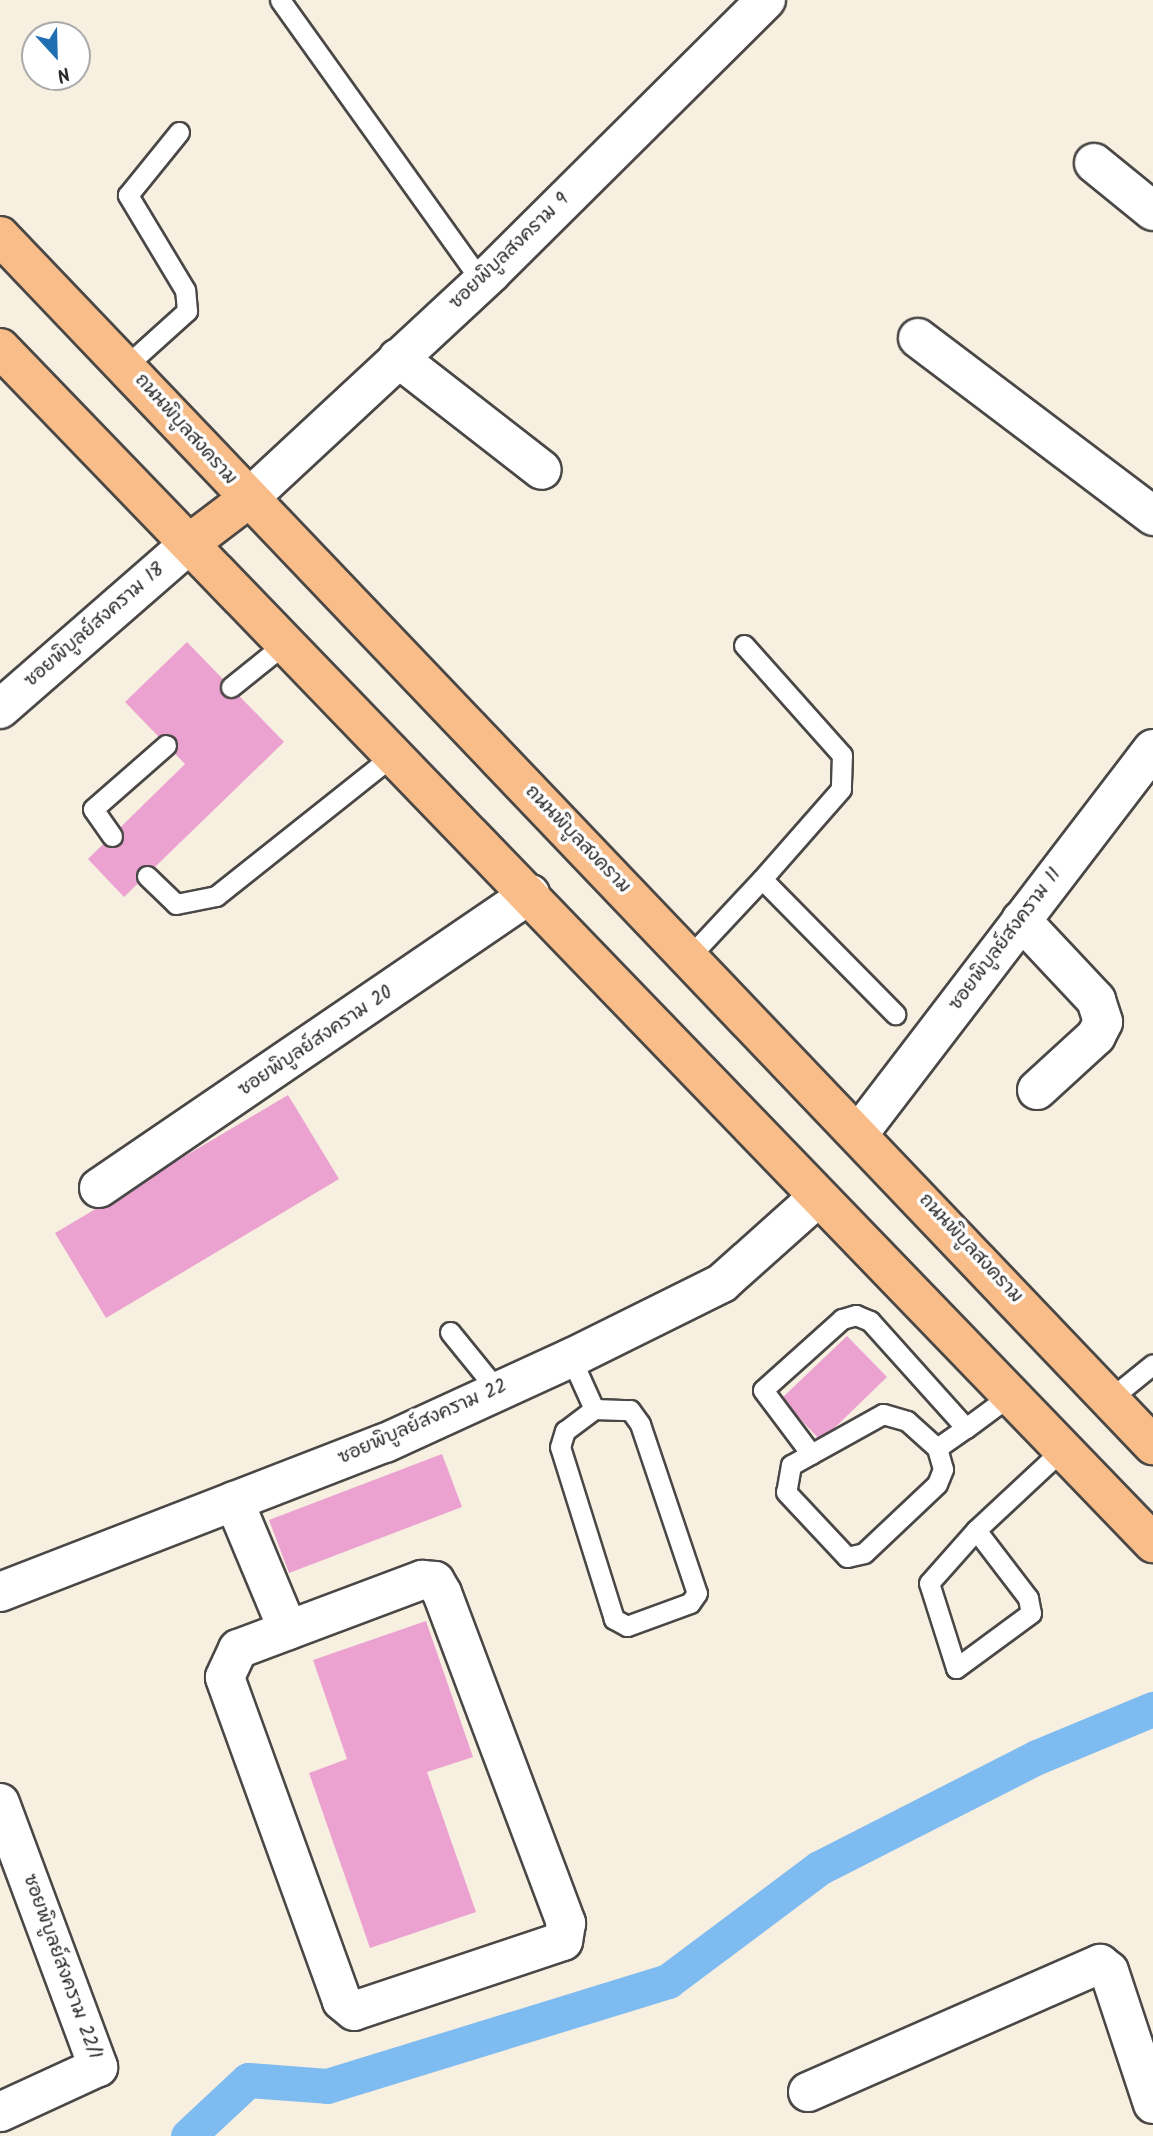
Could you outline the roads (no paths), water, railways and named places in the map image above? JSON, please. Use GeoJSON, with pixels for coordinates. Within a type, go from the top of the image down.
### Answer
{"type":"FeatureCollection","features":[{"type":"Feature","properties":{"kind":"main road","name":"ถนนพิบูลสงคราม"},"geometry":{"type":"LineString","coordinates":[[0,236],[127,365],[248,499],[860,1132],[1153,1445]]}},
{"type":"Feature","properties":{"kind":"main road"},"geometry":{"type":"LineString","coordinates":[[0,348],[530,894],[816,1199],[1012,1394],[1153,1542]]}},
{"type":"Feature","properties":{"kind":"main road"},"geometry":{"type":"LineString","coordinates":[[190,543],[248,499]]}},
{"type":"Feature","properties":{"kind":"street","name":"ซอยพิบูลสงคราม 9"},"geometry":{"type":"LineString","coordinates":[[248,499],[481,281],[766,0]]}},
{"type":"Feature","properties":{"kind":"street"},"geometry":{"type":"LineString","coordinates":[[1094,163],[1153,211]]}},
{"type":"Feature","properties":{"kind":"street"},"geometry":{"type":"LineString","coordinates":[[918,338],[1153,516]]}},
{"type":"Feature","properties":{"kind":"street"},"geometry":{"type":"LineString","coordinates":[[398,358],[542,470]]}},
{"type":"Feature","properties":{"kind":"street","name":"ซอยพิบูลย์สงคราม 18"},"geometry":{"type":"LineString","coordinates":[[0,709],[190,543]]}},
{"type":"Feature","properties":{"kind":"street","name":"ซอยพิบูลย์สงคราม 11"},"geometry":{"type":"LineString","coordinates":[[860,1132],[1021,920],[1141,784],[1153,748]]}},
{"type":"Feature","properties":{"kind":"street","name":"ซอยพิบูลย์สงคราม 20"},"geometry":{"type":"LineString","coordinates":[[99,1188],[530,894]]}},
{"type":"Feature","properties":{"kind":"street"},"geometry":{"type":"LineString","coordinates":[[1021,920],[1096,1000],[1103,1022],[1037,1090]]}},
{"type":"Feature","properties":{"kind":"street","name":"ซอยพิบูลย์สงคราม 22"},"geometry":{"type":"LineString","coordinates":[[0,1592],[234,1501],[571,1358],[722,1283],[816,1199]]}},
{"type":"Feature","properties":{"kind":"street"},"geometry":{"type":"LineString","coordinates":[[234,1501],[288,1630]]}},
{"type":"Feature","properties":{"kind":"street"},"geometry":{"type":"LineString","coordinates":[[422,1580],[435,1581],[566,1923],[563,1941],[371,2010],[354,2011],[342,2001],[225,1677],[238,1649],[288,1630],[422,1580]]}},
{"type":"Feature","properties":{"kind":"street","name":"ซอยพิบูลย์สงคราม 22/1"},"geometry":{"type":"LineString","coordinates":[[0,1803],[98,2067],[0,2112]]}},
{"type":"Feature","properties":{"kind":"street"},"geometry":{"type":"LineString","coordinates":[[808,2092],[1100,1965],[1109,1971],[1153,2104]]}},
{"type":"Feature","properties":{"kind":"lane"},"geometry":{"type":"LineString","coordinates":[[280,0],[481,281]]}},
{"type":"Feature","properties":{"kind":"lane"},"geometry":{"type":"LineString","coordinates":[[127,365],[187,311],[185,290],[128,195],[178,132]]}},
{"type":"Feature","properties":{"kind":"lane"},"geometry":{"type":"LineString","coordinates":[[231,687],[287,642]]}},
{"type":"Feature","properties":{"kind":"lane"},"geometry":{"type":"LineString","coordinates":[[690,956],[762,880],[841,789],[842,755],[744,645]]}},
{"type":"Feature","properties":{"kind":"lane"},"geometry":{"type":"LineString","coordinates":[[112,836],[93,809],[166,746]]}},
{"type":"Feature","properties":{"kind":"lane"},"geometry":{"type":"LineString","coordinates":[[147,876],[176,904],[216,896],[393,755]]}},
{"type":"Feature","properties":{"kind":"lane"},"geometry":{"type":"LineString","coordinates":[[762,880],[895,1014]]}},
{"type":"Feature","properties":{"kind":"lane"},"geometry":{"type":"LineString","coordinates":[[811,1454],[763,1390],[842,1319],[856,1315],[870,1321],[966,1428]]}},
{"type":"Feature","properties":{"kind":"lane"},"geometry":{"type":"LineString","coordinates":[[450,1332],[498,1391]]}},
{"type":"Feature","properties":{"kind":"lane"},"geometry":{"type":"LineString","coordinates":[[571,1358],[594,1409]]}},
{"type":"Feature","properties":{"kind":"lane"},"geometry":{"type":"LineString","coordinates":[[1110,1399],[1153,1364]]}},
{"type":"Feature","properties":{"kind":"lane"},"geometry":{"type":"LineString","coordinates":[[937,1448],[1012,1394]]}},
{"type":"Feature","properties":{"kind":"lane"},"geometry":{"type":"LineString","coordinates":[[594,1409],[630,1410],[640,1424],[697,1593],[690,1603],[627,1626],[614,1619],[560,1447],[565,1431],[594,1409]]}},
{"type":"Feature","properties":{"kind":"lane"},"geometry":{"type":"LineString","coordinates":[[883,1414],[907,1421],[937,1448],[943,1469],[937,1484],[864,1553],[847,1557],[831,1547],[786,1492],[791,1465],[883,1414]]}},
{"type":"Feature","properties":{"kind":"lane"},"geometry":{"type":"LineString","coordinates":[[976,1530],[1028,1598],[1031,1613],[956,1668],[927,1591],[935,1572],[976,1530],[1063,1449]]}},
{"type":"Feature","properties":{"kind":"waterway"},"geometry":{"type":"LineString","coordinates":[[188,2136],[248,2080],[327,2086],[668,1981],[819,1868],[1037,1757],[1153,1709]]}}]}
